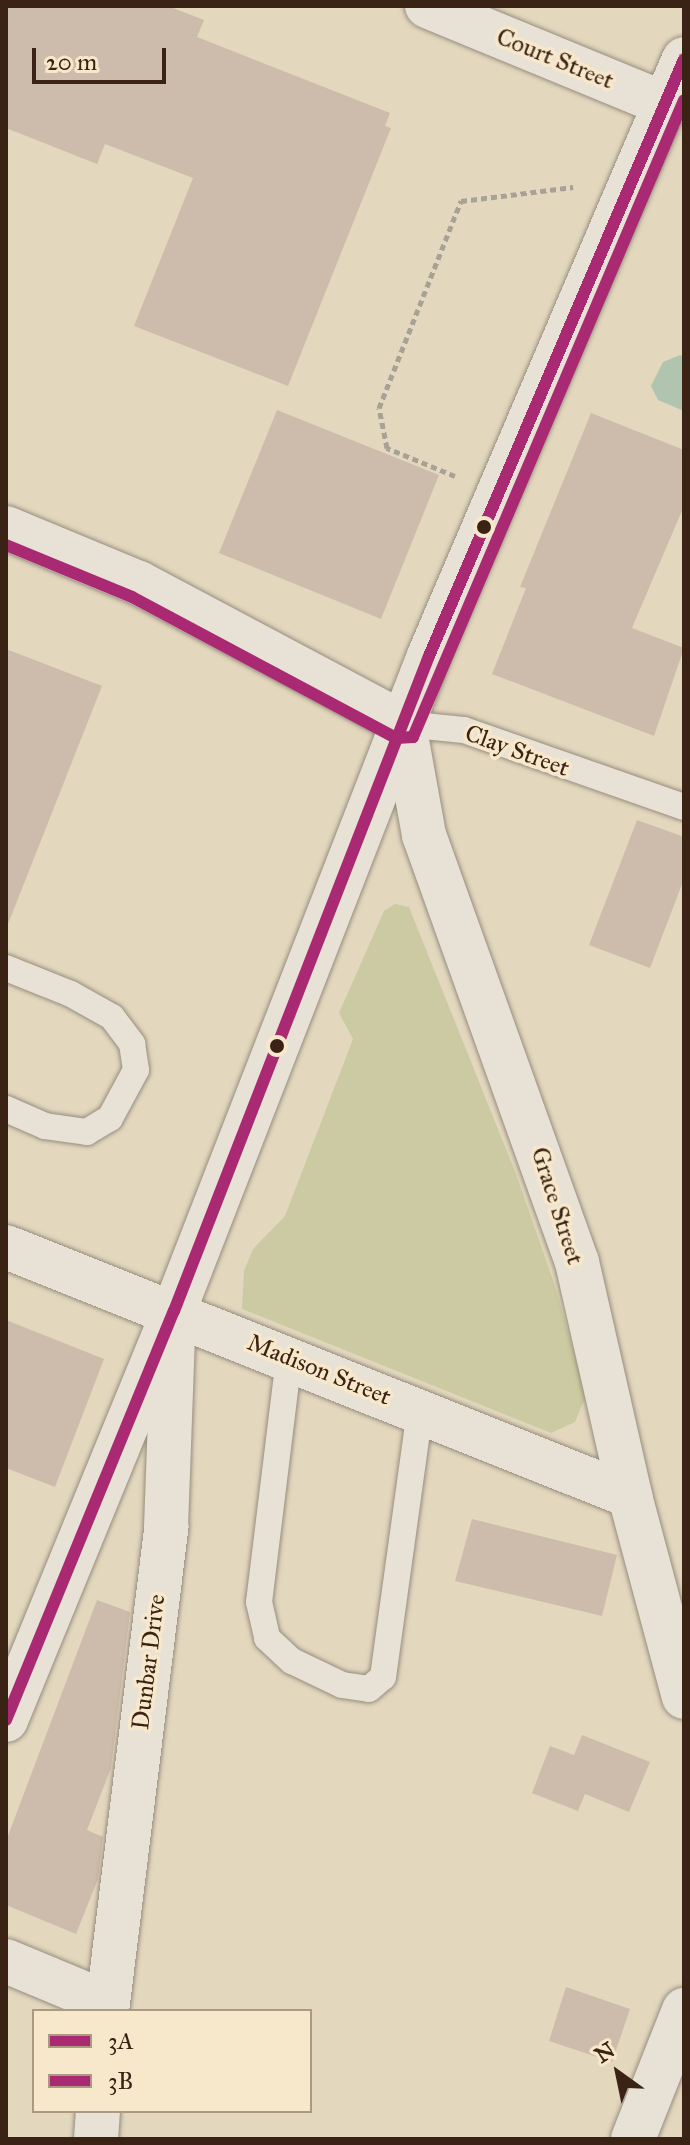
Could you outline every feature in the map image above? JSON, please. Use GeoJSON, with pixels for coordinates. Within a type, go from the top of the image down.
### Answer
{"type":"FeatureCollection","features":[{"type":"Feature","properties":{"kind":"main road","name":"Court Street"},"geometry":{"type":"LineString","coordinates":[[427,6],[675,108]]}},
{"type":"Feature","properties":{"kind":"main road"},"geometry":{"type":"LineString","coordinates":[[6,1720],[174,1311],[404,724],[675,108],[684,59]]}},
{"type":"Feature","properties":{"kind":"main road","name":"Clay Street"},"geometry":{"type":"LineString","coordinates":[[6,528],[139,583],[404,724]]}},
{"type":"Feature","properties":{"kind":"main road","name":"Grace Street"},"geometry":{"type":"LineString","coordinates":[[404,724],[424,835],[577,1262],[630,1496],[684,1697]]}},
{"type":"Feature","properties":{"kind":"main road","name":"Madison Street"},"geometry":{"type":"LineString","coordinates":[[6,1247],[174,1311],[630,1496]]}},
{"type":"Feature","properties":{"kind":"main road","name":"Dunbar Drive"},"geometry":{"type":"LineString","coordinates":[[107,2007],[166,1527],[174,1311]]}},
{"type":"Feature","properties":{"kind":"main road"},"geometry":{"type":"LineString","coordinates":[[6,1961],[107,2007]]}},
{"type":"Feature","properties":{"kind":"main road"},"geometry":{"type":"LineString","coordinates":[[633,2139],[684,2010]]}},
{"type":"Feature","properties":{"kind":"main road"},"geometry":{"type":"LineString","coordinates":[[96,2139],[98,2113]]}},
{"type":"Feature","properties":{"kind":"lane","name":"Clay Street"},"geometry":{"type":"LineString","coordinates":[[404,724],[464,730],[684,807]]}},
{"type":"Feature","properties":{"kind":"lane"},"geometry":{"type":"LineString","coordinates":[[6,968],[71,994],[112,1017],[132,1044],[136,1070],[110,1118],[87,1132],[45,1126],[6,1109]]}},
{"type":"Feature","properties":{"kind":"lane"},"geometry":{"type":"LineString","coordinates":[[289,1358],[259,1602],[267,1638],[292,1661],[342,1685],[369,1689],[383,1677],[420,1412]]}},
{"type":"Feature","properties":{"kind":"path"},"geometry":{"type":"LineString","coordinates":[[455,476],[387,448],[379,408],[461,201],[573,187]]}},
{"type":"Feature","properties":{"kind":"shaded area"},"geometry":{"type":"Polygon","coordinates":[[[680,355],[684,357],[684,411],[658,400],[651,386],[663,362],[680,355]]]}},
{"type":"Feature","properties":{"kind":"shaded area"},"geometry":{"type":"Polygon","coordinates":[[[395,904],[409,907],[516,1174],[556,1289],[586,1396],[575,1422],[551,1433],[242,1309],[244,1271],[253,1249],[285,1216],[353,1039],[339,1013],[384,911],[395,904]]]}},
{"type":"Feature","properties":{"kind":"building"},"geometry":{"type":"Polygon","coordinates":[[[6,6],[168,6],[204,20],[197,37],[390,113],[385,126],[391,128],[288,386],[134,326],[193,178],[105,144],[97,164],[6,128],[6,6]]]}},
{"type":"Feature","properties":{"kind":"building"},"geometry":{"type":"Polygon","coordinates":[[[277,410],[439,475],[381,619],[219,553],[277,410]]]}},
{"type":"Feature","properties":{"kind":"building"},"geometry":{"type":"Polygon","coordinates":[[[591,413],[684,450],[684,506],[632,628],[684,648],[654,736],[492,674],[526,588],[520,587],[591,413]]]}},
{"type":"Feature","properties":{"kind":"building"},"geometry":{"type":"Polygon","coordinates":[[[6,649],[102,686],[8,924],[6,924],[6,649]]]}},
{"type":"Feature","properties":{"kind":"building"},"geometry":{"type":"Polygon","coordinates":[[[637,820],[684,837],[684,879],[650,968],[589,945],[637,820]]]}},
{"type":"Feature","properties":{"kind":"building"},"geometry":{"type":"Polygon","coordinates":[[[6,1320],[104,1359],[55,1487],[6,1468],[6,1320]]]}},
{"type":"Feature","properties":{"kind":"building"},"geometry":{"type":"Polygon","coordinates":[[[472,1519],[617,1555],[602,1616],[455,1581],[472,1519]]]}},
{"type":"Feature","properties":{"kind":"building"},"geometry":{"type":"Polygon","coordinates":[[[97,1600],[130,1612],[111,1768],[87,1830],[103,1837],[98,1879],[76,1934],[6,1905],[6,1841],[97,1600]]]}},
{"type":"Feature","properties":{"kind":"building"},"geometry":{"type":"Polygon","coordinates":[[[582,1735],[650,1762],[629,1812],[585,1794],[578,1811],[532,1793],[550,1746],[574,1755],[582,1735]]]}},
{"type":"Feature","properties":{"kind":"building"},"geometry":{"type":"Polygon","coordinates":[[[566,1987],[630,2009],[612,2062],[549,2041],[566,1987]]]}},
{"type":"Feature","properties":{"kind":"transit line","name":"3A"},"geometry":{"type":"LineString","coordinates":[[6,1720],[174,1311],[429,656],[684,59]]}},
{"type":"Feature","properties":{"kind":"transit line","name":"3B"},"geometry":{"type":"LineString","coordinates":[[6,545],[132,597],[396,738],[413,737],[684,100]]}}]}
